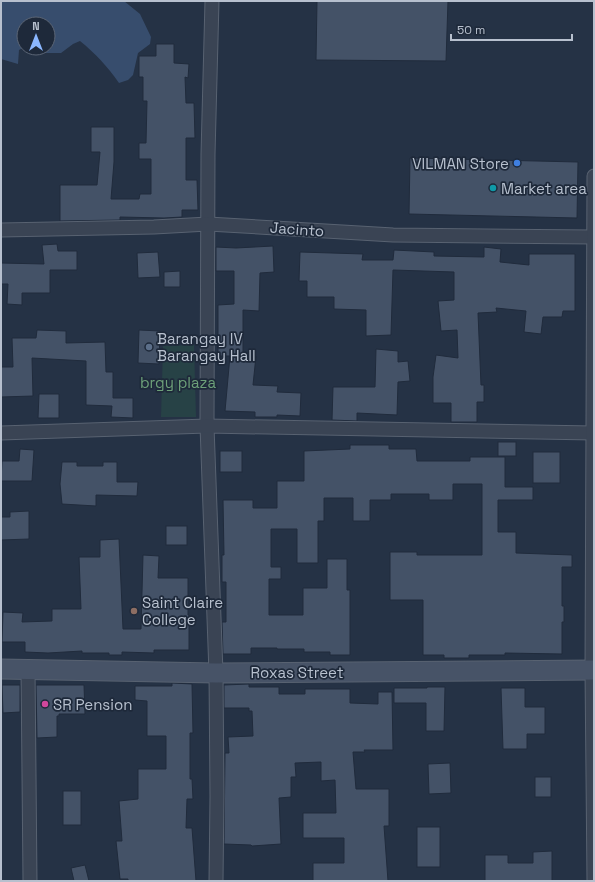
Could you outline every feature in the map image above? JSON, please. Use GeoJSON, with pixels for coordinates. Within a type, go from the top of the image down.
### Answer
{"type":"FeatureCollection","features":[{"type":"Feature","properties":{"kind":"main road","name":"Roxas Street"},"geometry":{"type":"LineString","coordinates":[[1,669],[216,673],[593,670]]}},
{"type":"Feature","properties":{"kind":"street"},"geometry":{"type":"LineString","coordinates":[[212,1],[208,154],[207,426],[216,673],[216,881]]}},
{"type":"Feature","properties":{"kind":"street"},"geometry":{"type":"LineString","coordinates":[[594,176],[594,881]]}},
{"type":"Feature","properties":{"kind":"street","name":"Jacinto"},"geometry":{"type":"LineString","coordinates":[[1,230],[154,227],[208,224],[393,235],[594,237]]}},
{"type":"Feature","properties":{"kind":"street"},"geometry":{"type":"LineString","coordinates":[[1,433],[207,426],[593,433]]}},
{"type":"Feature","properties":{"kind":"street"},"geometry":{"type":"LineString","coordinates":[[28,670],[30,881]]}},
{"type":"Feature","properties":{"kind":"green space","name":"brgy plaza"},"geometry":{"type":"Polygon","coordinates":[[[194,345],[196,417],[161,417],[163,346],[194,345]]]}},
{"type":"Feature","properties":{"kind":"water"},"geometry":{"type":"Polygon","coordinates":[[[1,1],[124,1],[140,14],[151,37],[150,44],[138,53],[133,75],[128,80],[119,83],[101,60],[80,41],[73,44],[61,53],[56,53],[56,16],[16,16],[16,56],[19,56],[18,64],[1,59],[1,1]]]}},
{"type":"Feature","properties":{"kind":"building"},"geometry":{"type":"Polygon","coordinates":[[[317,1],[448,1],[446,61],[316,60],[317,1]]]}},
{"type":"Feature","properties":{"kind":"building"},"geometry":{"type":"Polygon","coordinates":[[[156,44],[174,44],[174,63],[189,64],[188,78],[185,77],[186,103],[194,103],[195,138],[186,138],[186,180],[197,180],[198,210],[182,210],[182,217],[120,217],[120,220],[60,221],[60,185],[97,185],[100,152],[91,152],[91,127],[114,127],[114,162],[111,199],[139,199],[140,194],[151,194],[151,159],[139,159],[139,143],[146,143],[147,101],[143,101],[143,77],[139,77],[139,56],[156,56],[156,44]]]}},
{"type":"Feature","properties":{"kind":"building","name":"Market area"},"geometry":{"type":"Polygon","coordinates":[[[410,158],[578,162],[577,218],[409,214],[410,158]]]}},
{"type":"Feature","properties":{"kind":"building"},"geometry":{"type":"Polygon","coordinates":[[[57,244],[58,251],[77,251],[77,270],[50,270],[50,293],[22,293],[22,305],[7,304],[8,284],[1,284],[1,263],[44,264],[42,245],[57,244]]]}},
{"type":"Feature","properties":{"kind":"building"},"geometry":{"type":"Polygon","coordinates":[[[273,246],[274,272],[260,273],[259,311],[243,310],[243,355],[256,356],[253,385],[278,386],[277,392],[301,393],[300,416],[277,415],[277,417],[255,417],[255,412],[225,411],[230,356],[218,356],[218,305],[234,304],[234,271],[216,271],[216,247],[236,248],[273,246]]]}},
{"type":"Feature","properties":{"kind":"building"},"geometry":{"type":"Polygon","coordinates":[[[484,247],[501,249],[500,262],[529,265],[529,254],[575,254],[575,311],[563,311],[562,317],[543,317],[541,334],[524,332],[526,311],[496,308],[497,312],[478,313],[481,385],[484,385],[484,402],[477,402],[477,422],[451,422],[451,403],[433,403],[433,377],[436,355],[458,358],[457,330],[441,331],[438,301],[454,300],[454,272],[393,270],[391,335],[366,336],[366,310],[334,309],[334,297],[307,297],[307,281],[299,281],[300,252],[363,254],[362,260],[393,260],[394,250],[434,252],[434,256],[484,257],[484,247]]]}},
{"type":"Feature","properties":{"kind":"building"},"geometry":{"type":"Polygon","coordinates":[[[158,252],[160,277],[138,278],[137,253],[158,252]]]}},
{"type":"Feature","properties":{"kind":"building"},"geometry":{"type":"Polygon","coordinates":[[[180,271],[180,287],[164,287],[164,272],[180,271]]]}},
{"type":"Feature","properties":{"kind":"building"},"geometry":{"type":"Polygon","coordinates":[[[37,330],[66,331],[66,343],[105,342],[106,372],[113,372],[113,398],[133,398],[133,418],[111,417],[112,406],[86,405],[86,361],[32,358],[33,396],[1,397],[1,367],[13,367],[12,338],[36,338],[37,330]]]}},
{"type":"Feature","properties":{"kind":"building","name":"Barangay IV Barangay Hall"},"geometry":{"type":"Polygon","coordinates":[[[139,330],[160,331],[159,364],[138,363],[139,330]]]}},
{"type":"Feature","properties":{"kind":"building"},"geometry":{"type":"Polygon","coordinates":[[[376,349],[398,351],[398,362],[408,361],[410,381],[398,382],[397,415],[357,413],[357,421],[332,420],[333,387],[375,387],[376,349]]]}},
{"type":"Feature","properties":{"kind":"building"},"geometry":{"type":"Polygon","coordinates":[[[39,394],[59,394],[59,418],[38,418],[39,394]]]}},
{"type":"Feature","properties":{"kind":"building"},"geometry":{"type":"Polygon","coordinates":[[[498,442],[516,442],[516,456],[498,456],[498,442]]]}},
{"type":"Feature","properties":{"kind":"building"},"geometry":{"type":"Polygon","coordinates":[[[350,445],[389,445],[389,449],[416,449],[417,461],[470,461],[470,457],[505,457],[505,487],[533,487],[533,500],[498,500],[498,532],[516,532],[516,553],[572,555],[572,567],[562,567],[562,606],[564,606],[564,622],[562,622],[562,654],[505,653],[505,655],[469,655],[469,658],[444,658],[444,655],[423,655],[423,600],[390,600],[390,552],[417,552],[417,555],[482,555],[482,484],[453,484],[453,500],[429,500],[429,494],[391,494],[391,500],[370,500],[370,521],[353,521],[353,498],[324,498],[324,521],[318,521],[318,563],[297,563],[297,529],[271,529],[271,567],[281,567],[281,579],[269,579],[269,615],[303,615],[303,588],[327,588],[327,559],[347,559],[347,590],[350,590],[350,655],[330,655],[330,652],[304,652],[304,649],[277,648],[251,648],[251,654],[223,654],[222,622],[226,622],[226,582],[222,582],[222,555],[224,555],[223,500],[253,500],[253,508],[277,508],[277,481],[304,481],[304,451],[350,449],[350,445]]]}},
{"type":"Feature","properties":{"kind":"building"},"geometry":{"type":"Polygon","coordinates":[[[20,449],[34,450],[32,481],[1,481],[2,461],[19,461],[20,449]]]}},
{"type":"Feature","properties":{"kind":"building"},"geometry":{"type":"Polygon","coordinates":[[[220,451],[242,451],[242,472],[220,472],[220,451]]]}},
{"type":"Feature","properties":{"kind":"building"},"geometry":{"type":"Polygon","coordinates":[[[533,452],[560,452],[560,483],[533,483],[533,452]]]}},
{"type":"Feature","properties":{"kind":"building"},"geometry":{"type":"Polygon","coordinates":[[[62,462],[77,462],[77,466],[103,466],[103,462],[117,462],[117,482],[138,482],[137,496],[96,495],[96,506],[62,504],[60,484],[62,462]]]}},
{"type":"Feature","properties":{"kind":"building"},"geometry":{"type":"Polygon","coordinates":[[[29,511],[29,539],[1,540],[1,517],[10,517],[10,512],[29,511]]]}},
{"type":"Feature","properties":{"kind":"building"},"geometry":{"type":"Polygon","coordinates":[[[166,526],[187,526],[187,545],[166,545],[166,526]]]}},
{"type":"Feature","properties":{"kind":"building"},"geometry":{"type":"Polygon","coordinates":[[[119,539],[123,629],[141,629],[143,555],[159,556],[158,578],[188,578],[189,650],[154,650],[154,653],[122,652],[122,655],[109,655],[109,653],[82,653],[82,651],[48,653],[25,652],[25,642],[2,642],[3,612],[23,613],[22,622],[52,621],[52,609],[81,609],[79,557],[100,557],[100,540],[119,539]]]}},
{"type":"Feature","properties":{"kind":"building"},"geometry":{"type":"Polygon","coordinates":[[[172,683],[192,684],[193,733],[190,733],[190,779],[192,779],[193,799],[187,799],[186,828],[192,828],[196,881],[128,881],[128,879],[120,879],[116,841],[122,841],[119,801],[138,799],[138,769],[166,769],[166,736],[147,736],[147,701],[135,700],[135,686],[172,686],[172,683]]]}},
{"type":"Feature","properties":{"kind":"building"},"geometry":{"type":"Polygon","coordinates":[[[249,684],[249,687],[279,687],[279,694],[305,694],[305,689],[350,689],[350,703],[378,704],[378,692],[392,692],[393,750],[364,750],[365,752],[353,752],[356,789],[389,789],[389,826],[384,826],[388,881],[313,881],[313,863],[344,863],[344,838],[303,838],[303,813],[336,813],[335,780],[321,781],[321,762],[295,763],[296,777],[291,777],[291,797],[279,798],[281,844],[252,846],[224,844],[225,753],[229,753],[228,737],[253,736],[252,711],[249,711],[249,708],[224,708],[224,685],[249,684]]]}},
{"type":"Feature","properties":{"kind":"building"},"geometry":{"type":"Polygon","coordinates":[[[2,685],[20,685],[20,712],[3,713],[2,685]]]}},
{"type":"Feature","properties":{"kind":"building"},"geometry":{"type":"Polygon","coordinates":[[[36,685],[84,685],[85,714],[59,714],[59,716],[57,716],[57,737],[37,738],[36,685]]]}},
{"type":"Feature","properties":{"kind":"building"},"geometry":{"type":"Polygon","coordinates":[[[445,687],[444,731],[426,731],[426,703],[394,703],[394,688],[445,687]]]}},
{"type":"Feature","properties":{"kind":"building"},"geometry":{"type":"Polygon","coordinates":[[[501,688],[525,688],[525,707],[545,707],[545,734],[527,734],[527,749],[503,749],[501,688]]]}},
{"type":"Feature","properties":{"kind":"building"},"geometry":{"type":"Polygon","coordinates":[[[450,763],[451,793],[429,794],[428,764],[450,763]]]}},
{"type":"Feature","properties":{"kind":"building"},"geometry":{"type":"Polygon","coordinates":[[[535,777],[551,777],[551,797],[535,797],[535,777]]]}},
{"type":"Feature","properties":{"kind":"building"},"geometry":{"type":"Polygon","coordinates":[[[63,791],[81,791],[81,825],[63,825],[63,791]]]}},
{"type":"Feature","properties":{"kind":"building"},"geometry":{"type":"Polygon","coordinates":[[[417,827],[440,827],[440,867],[417,867],[417,827]]]}},
{"type":"Feature","properties":{"kind":"building"},"geometry":{"type":"Polygon","coordinates":[[[552,851],[552,881],[485,881],[485,855],[508,855],[508,863],[533,863],[533,852],[552,851]]]}},
{"type":"Feature","properties":{"kind":"building"},"geometry":{"type":"Polygon","coordinates":[[[85,865],[89,881],[74,881],[71,868],[85,865]]]}},
{"type":"Feature","properties":{"kind":"place","name":"VILMAN Store"},"geometry":{"type":"Point","coordinates":[517,163]}},
{"type":"Feature","properties":{"kind":"place","name":"Market area"},"geometry":{"type":"Point","coordinates":[493,188]}},
{"type":"Feature","properties":{"kind":"place","name":"Barangay IV Barangay Hall"},"geometry":{"type":"Point","coordinates":[149,347]}},
{"type":"Feature","properties":{"kind":"place","name":"Saint Claire College"},"geometry":{"type":"Point","coordinates":[134,611]}},
{"type":"Feature","properties":{"kind":"place","name":"SR Pension"},"geometry":{"type":"Point","coordinates":[45,704]}}]}
